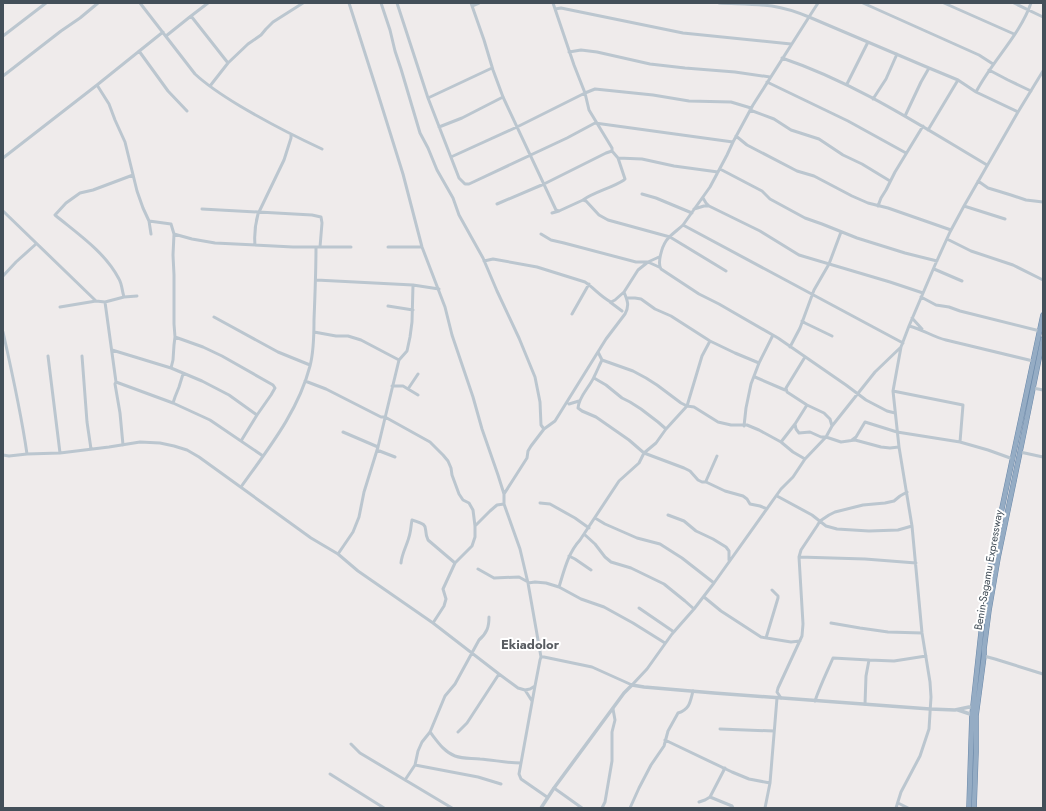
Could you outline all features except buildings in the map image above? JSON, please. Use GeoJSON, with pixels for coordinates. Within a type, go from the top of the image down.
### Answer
{"type":"FeatureCollection","features":[{"type":"Feature","properties":{"kind":"highway"},"geometry":{"type":"LineString","coordinates":[[969,808],[974,715],[983,615],[994,546],[1043,315]]}},
{"type":"Feature","properties":{"kind":"highway","name":"Benin-Sagamu Expressway"},"geometry":{"type":"LineString","coordinates":[[975,708],[998,558],[1033,388],[1041,360],[1043,339]]}},
{"type":"Feature","properties":{"kind":"highway"},"geometry":{"type":"LineString","coordinates":[[974,715],[976,752],[974,808]]}},
{"type":"Feature","properties":{"kind":"street"},"geometry":{"type":"LineString","coordinates":[[3,36],[46,3]]}},
{"type":"Feature","properties":{"kind":"street"},"geometry":{"type":"LineString","coordinates":[[3,76],[98,3]]}},
{"type":"Feature","properties":{"kind":"street"},"geometry":{"type":"LineString","coordinates":[[140,3],[195,74],[222,95],[263,120],[322,149]]}},
{"type":"Feature","properties":{"kind":"street"},"geometry":{"type":"LineString","coordinates":[[166,36],[208,3]]}},
{"type":"Feature","properties":{"kind":"street"},"geometry":{"type":"LineString","coordinates":[[210,86],[228,63],[248,44],[261,35],[273,22],[303,3]]}},
{"type":"Feature","properties":{"kind":"street"},"geometry":{"type":"LineString","coordinates":[[349,3],[387,123],[422,246],[446,311],[452,336],[504,494],[504,504],[520,548],[528,582],[541,657],[519,774],[521,779],[547,796]]}},
{"type":"Feature","properties":{"kind":"street"},"geometry":{"type":"LineString","coordinates":[[381,3],[420,133],[437,170],[448,189],[459,215],[470,232],[473,241],[484,261],[535,377],[540,402],[541,425],[544,430]]}},
{"type":"Feature","properties":{"kind":"street"},"geometry":{"type":"LineString","coordinates":[[397,3],[428,98],[459,178],[464,184],[469,184],[531,156],[597,123],[631,129],[676,133],[733,142]]}},
{"type":"Feature","properties":{"kind":"street"},"geometry":{"type":"LineString","coordinates":[[479,3],[471,5],[503,97],[554,206],[556,210],[559,211]]}},
{"type":"Feature","properties":{"kind":"street"},"geometry":{"type":"LineString","coordinates":[[552,213],[624,180],[624,175],[618,158],[612,151],[612,148],[589,110],[585,93],[569,52],[553,3]]}},
{"type":"Feature","properties":{"kind":"street"},"geometry":{"type":"LineString","coordinates":[[719,3],[773,6],[791,10],[958,80],[976,92],[1018,112]]}},
{"type":"Feature","properties":{"kind":"street"},"geometry":{"type":"LineString","coordinates":[[659,267],[660,257],[665,242],[683,225],[703,198],[750,109],[818,3]]}},
{"type":"Feature","properties":{"kind":"street"},"geometry":{"type":"LineString","coordinates":[[863,3],[979,55],[993,64]]}},
{"type":"Feature","properties":{"kind":"street"},"geometry":{"type":"LineString","coordinates":[[944,3],[1014,34]]}},
{"type":"Feature","properties":{"kind":"street"},"geometry":{"type":"LineString","coordinates":[[1014,3],[1043,17]]}},
{"type":"Feature","properties":{"kind":"street"},"geometry":{"type":"LineString","coordinates":[[976,92],[984,76],[1001,54],[1028,11],[1030,3]]}},
{"type":"Feature","properties":{"kind":"street"},"geometry":{"type":"LineString","coordinates":[[555,10],[561,8],[683,33],[791,44]]}},
{"type":"Feature","properties":{"kind":"street"},"geometry":{"type":"LineString","coordinates":[[191,16],[228,63]]}},
{"type":"Feature","properties":{"kind":"street"},"geometry":{"type":"LineString","coordinates":[[3,158],[163,32]]}},
{"type":"Feature","properties":{"kind":"street"},"geometry":{"type":"LineString","coordinates":[[847,84],[868,42]]}},
{"type":"Feature","properties":{"kind":"street"},"geometry":{"type":"LineString","coordinates":[[569,52],[582,50],[650,64],[735,72],[770,77]]}},
{"type":"Feature","properties":{"kind":"street"},"geometry":{"type":"LineString","coordinates":[[139,51],[168,91],[187,111]]}},
{"type":"Feature","properties":{"kind":"street"},"geometry":{"type":"LineString","coordinates":[[873,99],[886,79],[897,54]]}},
{"type":"Feature","properties":{"kind":"street"},"geometry":{"type":"LineString","coordinates":[[782,58],[796,62],[847,84],[923,126],[987,165]]}},
{"type":"Feature","properties":{"kind":"street"},"geometry":{"type":"LineString","coordinates":[[428,98],[492,68]]}},
{"type":"Feature","properties":{"kind":"street"},"geometry":{"type":"LineString","coordinates":[[905,116],[929,68]]}},
{"type":"Feature","properties":{"kind":"street"},"geometry":{"type":"LineString","coordinates":[[989,70],[1031,91]]}},
{"type":"Feature","properties":{"kind":"street"},"geometry":{"type":"LineString","coordinates":[[896,808],[901,792],[920,756],[929,729],[930,709],[930,682],[922,633],[912,526],[899,447],[893,391],[901,347],[912,318],[951,230],[987,165],[1043,71]]}},
{"type":"Feature","properties":{"kind":"street"},"geometry":{"type":"LineString","coordinates":[[928,130],[958,80]]}},
{"type":"Feature","properties":{"kind":"street"},"geometry":{"type":"LineString","coordinates":[[766,82],[841,118],[906,153]]}},
{"type":"Feature","properties":{"kind":"street"},"geometry":{"type":"LineString","coordinates":[[97,85],[109,104],[125,142],[141,202],[149,221],[151,234]]}},
{"type":"Feature","properties":{"kind":"street"},"geometry":{"type":"LineString","coordinates":[[451,157],[595,89],[653,95],[689,101],[731,102],[771,117],[791,130],[819,139],[843,155],[862,164],[890,181]]}},
{"type":"Feature","properties":{"kind":"street"},"geometry":{"type":"LineString","coordinates":[[439,127],[462,118],[503,97]]}},
{"type":"Feature","properties":{"kind":"street"},"geometry":{"type":"LineString","coordinates":[[878,206],[890,181],[923,126]]}},
{"type":"Feature","properties":{"kind":"street"},"geometry":{"type":"LineString","coordinates":[[255,245],[254,233],[259,212],[284,160],[291,134]]}},
{"type":"Feature","properties":{"kind":"street"},"geometry":{"type":"LineString","coordinates":[[736,136],[747,145],[797,171],[814,176],[852,196],[951,230]]}},
{"type":"Feature","properties":{"kind":"street"},"geometry":{"type":"LineString","coordinates":[[497,204],[544,184],[612,151]]}},
{"type":"Feature","properties":{"kind":"street"},"geometry":{"type":"LineString","coordinates":[[618,158],[642,159],[674,166],[719,170],[762,191],[770,199],[805,218],[841,232],[905,253],[937,261]]}},
{"type":"Feature","properties":{"kind":"street"},"geometry":{"type":"LineString","coordinates":[[124,297],[120,280],[110,266],[92,246],[54,215],[66,203],[80,193],[93,190],[133,175]]}},
{"type":"Feature","properties":{"kind":"street"},"geometry":{"type":"LineString","coordinates":[[978,181],[988,188],[998,192],[1026,200],[1043,202]]}},
{"type":"Feature","properties":{"kind":"street"},"geometry":{"type":"LineString","coordinates":[[642,194],[692,211],[704,206],[709,206]]}},
{"type":"Feature","properties":{"kind":"street"},"geometry":{"type":"LineString","coordinates":[[703,198],[709,206],[760,231],[798,255],[923,293]]}},
{"type":"Feature","properties":{"kind":"street"},"geometry":{"type":"LineString","coordinates":[[583,200],[586,201],[599,215],[608,220],[670,237],[726,271]]}},
{"type":"Feature","properties":{"kind":"street"},"geometry":{"type":"LineString","coordinates":[[964,206],[1005,219]]}},
{"type":"Feature","properties":{"kind":"street"},"geometry":{"type":"LineString","coordinates":[[202,209],[321,217],[322,223],[318,247],[314,332],[310,365],[292,412],[241,487]]}},
{"type":"Feature","properties":{"kind":"street"},"geometry":{"type":"LineString","coordinates":[[3,211],[96,302]]}},
{"type":"Feature","properties":{"kind":"street"},"geometry":{"type":"LineString","coordinates":[[149,221],[171,224],[174,234],[175,338],[171,368]]}},
{"type":"Feature","properties":{"kind":"street"},"geometry":{"type":"LineString","coordinates":[[683,225],[903,343]]}},
{"type":"Feature","properties":{"kind":"street"},"geometry":{"type":"LineString","coordinates":[[790,347],[812,295],[829,264],[841,232]]}},
{"type":"Feature","properties":{"kind":"street"},"geometry":{"type":"LineString","coordinates":[[174,234],[215,243],[293,247],[351,247]]}},
{"type":"Feature","properties":{"kind":"street"},"geometry":{"type":"LineString","coordinates":[[541,234],[551,240],[564,244],[636,262],[648,262],[660,257]]}},
{"type":"Feature","properties":{"kind":"street"},"geometry":{"type":"LineString","coordinates":[[947,239],[970,251],[1013,265],[1043,280]]}},
{"type":"Feature","properties":{"kind":"street"},"geometry":{"type":"LineString","coordinates":[[3,276],[36,244]]}},
{"type":"Feature","properties":{"kind":"street"},"geometry":{"type":"LineString","coordinates":[[388,247],[422,246]]}},
{"type":"Feature","properties":{"kind":"street"},"geometry":{"type":"LineString","coordinates":[[484,261],[493,259],[537,267],[585,282],[622,311]]}},
{"type":"Feature","properties":{"kind":"street"},"geometry":{"type":"LineString","coordinates":[[648,262],[659,267],[699,294],[773,335],[866,400],[887,411],[895,413]]}},
{"type":"Feature","properties":{"kind":"street"},"geometry":{"type":"LineString","coordinates":[[610,302],[615,300],[624,292],[638,270],[648,262]]}},
{"type":"Feature","properties":{"kind":"street"},"geometry":{"type":"LineString","coordinates":[[934,269],[962,281]]}},
{"type":"Feature","properties":{"kind":"street"},"geometry":{"type":"LineString","coordinates":[[316,280],[413,285],[438,290]]}},
{"type":"Feature","properties":{"kind":"street"},"geometry":{"type":"LineString","coordinates":[[572,314],[589,284]]}},
{"type":"Feature","properties":{"kind":"street"},"geometry":{"type":"LineString","coordinates":[[338,554],[353,532],[359,517],[364,492],[377,448],[399,360],[407,351],[413,310],[413,285]]}},
{"type":"Feature","properties":{"kind":"street"},"geometry":{"type":"LineString","coordinates":[[504,494],[527,458],[528,451],[531,446],[544,430],[561,414],[598,352],[613,329],[622,320],[627,311],[627,298],[624,292]]}},
{"type":"Feature","properties":{"kind":"street"},"geometry":{"type":"LineString","coordinates":[[60,307],[105,302],[124,297],[137,296]]}},
{"type":"Feature","properties":{"kind":"street"},"geometry":{"type":"LineString","coordinates":[[627,298],[641,299],[655,310],[671,316],[710,341],[759,363]]}},
{"type":"Feature","properties":{"kind":"street"},"geometry":{"type":"LineString","coordinates":[[921,298],[936,305],[949,307],[960,312],[1040,331]]}},
{"type":"Feature","properties":{"kind":"street"},"geometry":{"type":"LineString","coordinates":[[105,302],[120,413],[122,445]]}},
{"type":"Feature","properties":{"kind":"street"},"geometry":{"type":"LineString","coordinates":[[388,306],[413,310]]}},
{"type":"Feature","properties":{"kind":"street"},"geometry":{"type":"LineString","coordinates":[[214,317],[278,352],[310,365]]}},
{"type":"Feature","properties":{"kind":"street"},"geometry":{"type":"LineString","coordinates":[[912,318],[924,331]]}},
{"type":"Feature","properties":{"kind":"street"},"geometry":{"type":"LineString","coordinates":[[802,321],[832,336]]}},
{"type":"Feature","properties":{"kind":"street"},"geometry":{"type":"LineString","coordinates":[[909,326],[938,338],[1033,361]]}},
{"type":"Feature","properties":{"kind":"street"},"geometry":{"type":"LineString","coordinates":[[3,332],[15,382],[27,454]]}},
{"type":"Feature","properties":{"kind":"street"},"geometry":{"type":"LineString","coordinates":[[314,332],[336,336],[348,336],[361,340],[399,360]]}},
{"type":"Feature","properties":{"kind":"street"},"geometry":{"type":"LineString","coordinates":[[744,426],[751,384],[755,377],[759,363],[773,335]]}},
{"type":"Feature","properties":{"kind":"street"},"geometry":{"type":"LineString","coordinates":[[175,338],[203,347],[222,356],[273,385],[275,388],[241,441]]}},
{"type":"Feature","properties":{"kind":"street"},"geometry":{"type":"LineString","coordinates":[[559,587],[569,556],[574,547],[619,481],[639,463],[644,453],[656,443],[666,429],[687,406],[702,356],[710,341]]}},
{"type":"Feature","properties":{"kind":"street"},"geometry":{"type":"LineString","coordinates":[[541,808],[547,796],[613,709],[647,669],[665,643],[704,597],[805,459],[826,437],[832,426],[875,372],[901,347]]}},
{"type":"Feature","properties":{"kind":"street"},"geometry":{"type":"LineString","coordinates":[[112,350],[171,368],[202,381],[229,395],[257,415]]}},
{"type":"Feature","properties":{"kind":"street"},"geometry":{"type":"LineString","coordinates":[[598,352],[602,360],[633,371],[646,378],[687,406],[694,407],[718,422],[731,425],[747,425],[759,430],[781,442],[793,452],[805,459]]}},
{"type":"Feature","properties":{"kind":"street"},"geometry":{"type":"LineString","coordinates":[[48,356],[60,453]]}},
{"type":"Feature","properties":{"kind":"street"},"geometry":{"type":"LineString","coordinates":[[82,356],[87,422],[91,449]]}},
{"type":"Feature","properties":{"kind":"street"},"geometry":{"type":"LineString","coordinates":[[786,390],[805,357]]}},
{"type":"Feature","properties":{"kind":"street"},"geometry":{"type":"LineString","coordinates":[[602,360],[596,369],[594,378],[579,402],[578,408],[596,417],[629,440],[644,453],[684,468],[690,471],[698,480],[702,482],[706,482],[725,491],[743,496],[750,504],[767,509]]}},
{"type":"Feature","properties":{"kind":"street"},"geometry":{"type":"LineString","coordinates":[[173,403],[174,396],[179,387],[183,374]]}},
{"type":"Feature","properties":{"kind":"street"},"geometry":{"type":"LineString","coordinates":[[408,389],[418,374]]}},
{"type":"Feature","properties":{"kind":"street"},"geometry":{"type":"LineString","coordinates":[[755,377],[786,390],[786,392],[807,405],[824,413],[830,419],[832,426]]}},
{"type":"Feature","properties":{"kind":"street"},"geometry":{"type":"LineString","coordinates":[[594,378],[606,385],[622,398],[641,409],[666,429]]}},
{"type":"Feature","properties":{"kind":"street"},"geometry":{"type":"LineString","coordinates":[[305,381],[381,417],[385,417],[430,442],[448,461],[459,494],[463,500],[469,503],[473,510],[475,537],[472,546],[455,563],[443,589],[446,599],[444,606],[433,623]]}},
{"type":"Feature","properties":{"kind":"street"},"geometry":{"type":"LineString","coordinates":[[116,382],[173,403],[210,420],[263,456]]}},
{"type":"Feature","properties":{"kind":"street"},"geometry":{"type":"LineString","coordinates":[[392,386],[403,386],[418,395]]}},
{"type":"Feature","properties":{"kind":"street"},"geometry":{"type":"LineString","coordinates":[[1033,388],[1043,390]]}},
{"type":"Feature","properties":{"kind":"street"},"geometry":{"type":"LineString","coordinates":[[893,391],[963,405],[960,442]]}},
{"type":"Feature","properties":{"kind":"street"},"geometry":{"type":"LineString","coordinates":[[569,404],[579,402]]}},
{"type":"Feature","properties":{"kind":"street"},"geometry":{"type":"LineString","coordinates":[[781,442],[807,405]]}},
{"type":"Feature","properties":{"kind":"street"},"geometry":{"type":"LineString","coordinates":[[852,440],[856,437],[865,422],[897,432],[960,442],[1013,459]]}},
{"type":"Feature","properties":{"kind":"street"},"geometry":{"type":"LineString","coordinates":[[795,424],[799,433],[810,432],[821,437],[826,437],[841,442],[855,440],[886,448],[899,447]]}},
{"type":"Feature","properties":{"kind":"street"},"geometry":{"type":"LineString","coordinates":[[343,432],[395,456]]}},
{"type":"Feature","properties":{"kind":"street"},"geometry":{"type":"LineString","coordinates":[[3,455],[9,456],[60,453],[140,442],[160,443],[187,450],[199,457],[311,538],[338,554],[358,571],[433,623],[518,688],[525,690],[535,686]]}},
{"type":"Feature","properties":{"kind":"street"},"geometry":{"type":"LineString","coordinates":[[1020,452],[1043,457]]}},
{"type":"Feature","properties":{"kind":"street"},"geometry":{"type":"LineString","coordinates":[[706,482],[717,456]]}},
{"type":"Feature","properties":{"kind":"street"},"geometry":{"type":"LineString","coordinates":[[766,808],[779,698],[777,692],[802,636],[801,550],[820,521],[835,512],[863,505],[894,501],[907,492]]}},
{"type":"Feature","properties":{"kind":"street"},"geometry":{"type":"LineString","coordinates":[[777,496],[804,510],[826,526],[837,529],[869,531],[898,530],[912,526]]}},
{"type":"Feature","properties":{"kind":"street"},"geometry":{"type":"LineString","coordinates":[[540,503],[550,504],[575,518],[588,528]]}},
{"type":"Feature","properties":{"kind":"street"},"geometry":{"type":"LineString","coordinates":[[475,526],[497,505],[504,504]]}},
{"type":"Feature","properties":{"kind":"street"},"geometry":{"type":"LineString","coordinates":[[668,515],[684,521],[696,531],[708,536],[726,547],[729,551],[730,560]]}},
{"type":"Feature","properties":{"kind":"street"},"geometry":{"type":"LineString","coordinates":[[595,518],[637,538],[660,544],[682,558],[714,583]]}},
{"type":"Feature","properties":{"kind":"street"},"geometry":{"type":"LineString","coordinates":[[401,563],[402,555],[410,533],[412,520],[423,523],[426,528],[426,536],[428,540],[455,563]]}},
{"type":"Feature","properties":{"kind":"street"},"geometry":{"type":"LineString","coordinates":[[584,534],[611,562],[631,568],[664,584],[694,609]]}},
{"type":"Feature","properties":{"kind":"street"},"geometry":{"type":"LineString","coordinates":[[569,556],[591,570]]}},
{"type":"Feature","properties":{"kind":"street"},"geometry":{"type":"LineString","coordinates":[[800,557],[865,559],[916,563]]}},
{"type":"Feature","properties":{"kind":"street"},"geometry":{"type":"LineString","coordinates":[[478,569],[494,578],[519,577],[528,582],[559,587],[581,599],[604,607],[665,643]]}},
{"type":"Feature","properties":{"kind":"street"},"geometry":{"type":"LineString","coordinates":[[766,638],[778,598],[772,590]]}},
{"type":"Feature","properties":{"kind":"street"},"geometry":{"type":"LineString","coordinates":[[704,597],[721,611],[761,637],[791,642],[800,641]]}},
{"type":"Feature","properties":{"kind":"street"},"geometry":{"type":"LineString","coordinates":[[638,608],[674,632]]}},
{"type":"Feature","properties":{"kind":"street"},"geometry":{"type":"LineString","coordinates":[[405,780],[414,765],[422,742],[430,732],[445,696],[455,684],[479,640],[484,636],[489,625],[489,617]]}},
{"type":"Feature","properties":{"kind":"street"},"geometry":{"type":"LineString","coordinates":[[831,623],[888,632],[922,633]]}},
{"type":"Feature","properties":{"kind":"street"},"geometry":{"type":"LineString","coordinates":[[541,657],[544,656],[592,667],[632,685],[644,687],[930,709],[955,710],[975,708]]}},
{"type":"Feature","properties":{"kind":"street"},"geometry":{"type":"LineString","coordinates":[[815,701],[833,658],[894,661],[926,656]]}},
{"type":"Feature","properties":{"kind":"street"},"geometry":{"type":"LineString","coordinates":[[984,656],[996,658],[1043,674]]}},
{"type":"Feature","properties":{"kind":"street"},"geometry":{"type":"LineString","coordinates":[[865,704],[866,676],[869,660]]}},
{"type":"Feature","properties":{"kind":"street"},"geometry":{"type":"LineString","coordinates":[[458,732],[467,723],[499,674]]}},
{"type":"Feature","properties":{"kind":"street"},"geometry":{"type":"LineString","coordinates":[[525,690],[532,701]]}},
{"type":"Feature","properties":{"kind":"street"},"geometry":{"type":"LineString","coordinates":[[630,808],[651,765],[664,746],[668,730],[678,713],[684,711],[688,707],[693,691]]}},
{"type":"Feature","properties":{"kind":"street"},"geometry":{"type":"LineString","coordinates":[[602,808],[605,802],[612,761],[612,732],[615,720],[613,709]]}},
{"type":"Feature","properties":{"kind":"street"},"geometry":{"type":"LineString","coordinates":[[955,710],[974,715]]}},
{"type":"Feature","properties":{"kind":"street"},"geometry":{"type":"LineString","coordinates":[[720,729],[774,731]]}},
{"type":"Feature","properties":{"kind":"street"},"geometry":{"type":"LineString","coordinates":[[430,732],[445,750],[454,756],[467,759],[521,763]]}},
{"type":"Feature","properties":{"kind":"street"},"geometry":{"type":"LineString","coordinates":[[665,740],[725,768]]}},
{"type":"Feature","properties":{"kind":"street"},"geometry":{"type":"LineString","coordinates":[[670,740],[732,772],[750,779],[770,783]]}},
{"type":"Feature","properties":{"kind":"street"},"geometry":{"type":"LineString","coordinates":[[352,744],[360,753],[452,808]]}},
{"type":"Feature","properties":{"kind":"street"},"geometry":{"type":"LineString","coordinates":[[414,765],[478,777],[501,784]]}},
{"type":"Feature","properties":{"kind":"street"},"geometry":{"type":"LineString","coordinates":[[699,802],[710,797],[725,768]]}},
{"type":"Feature","properties":{"kind":"street"},"geometry":{"type":"LineString","coordinates":[[330,774],[384,808]]}},
{"type":"Feature","properties":{"kind":"street"},"geometry":{"type":"LineString","coordinates":[[554,788],[582,808]]}},
{"type":"Feature","properties":{"kind":"street"},"geometry":{"type":"LineString","coordinates":[[710,797],[732,806],[733,808]]}},
{"type":"Feature","properties":{"kind":"street"},"geometry":{"type":"LineString","coordinates":[[898,803],[908,808]]}},
{"type":"Feature","properties":{"kind":"district","name":"Ekiadolor"},"geometry":{"type":"Point","coordinates":[530,644]}}]}
